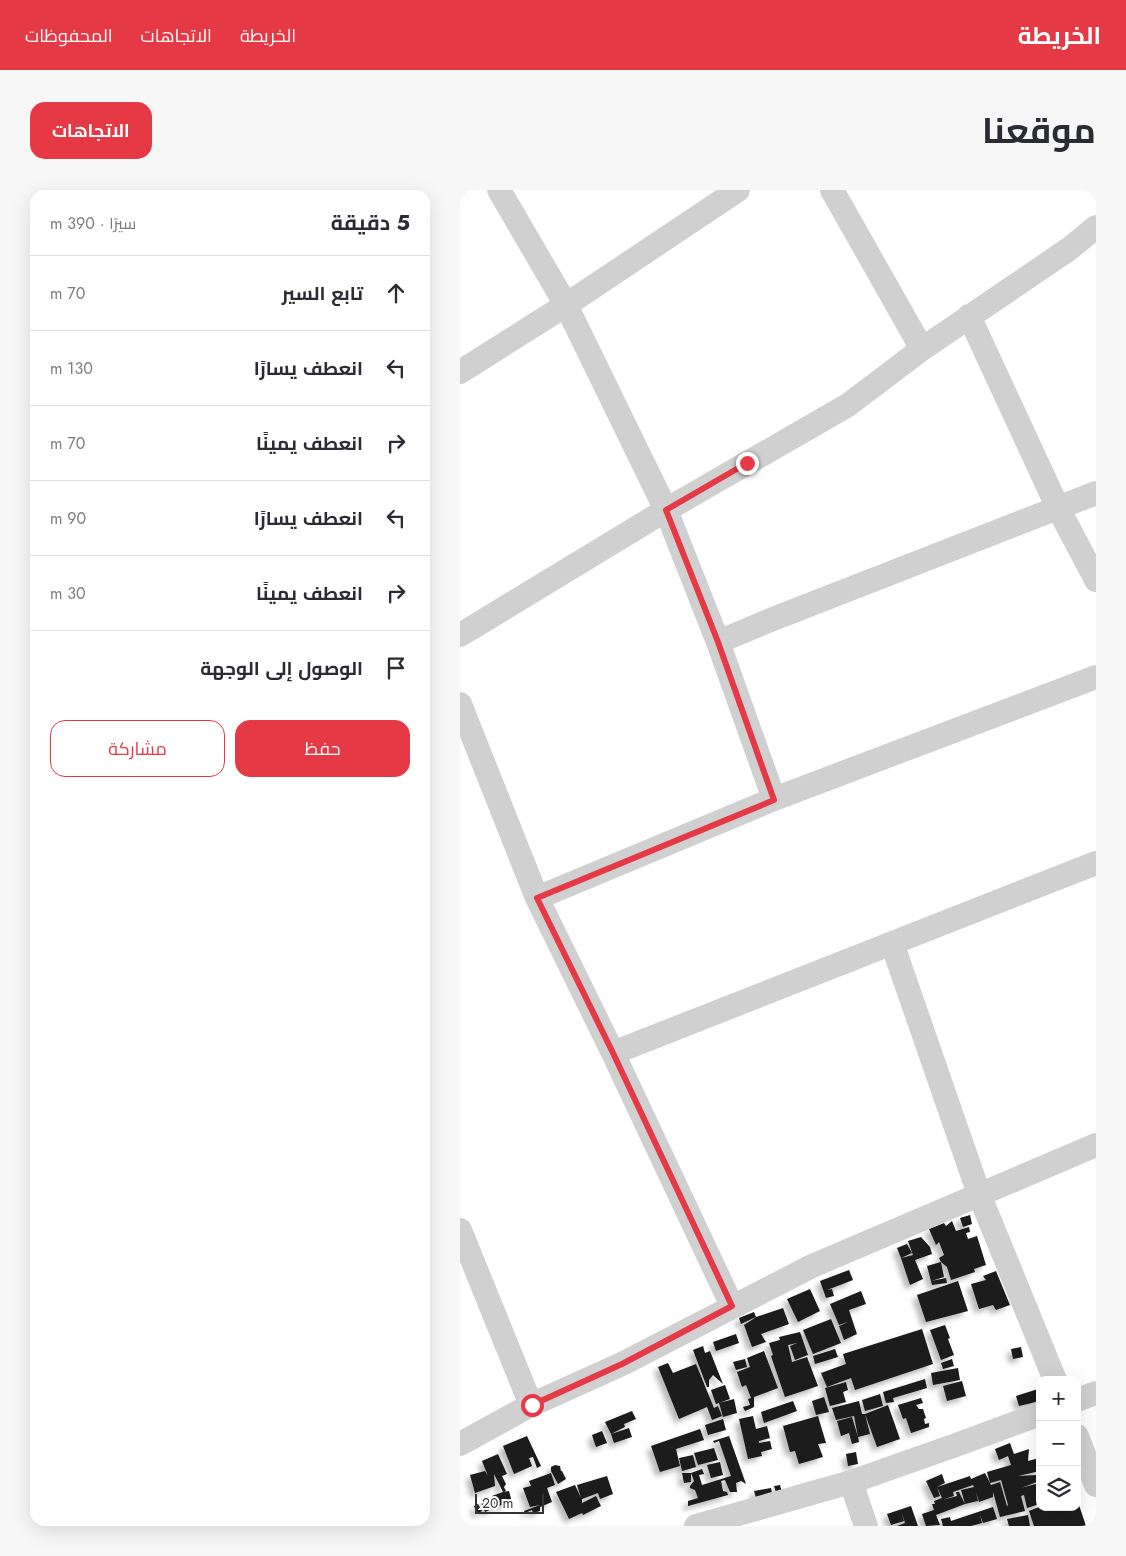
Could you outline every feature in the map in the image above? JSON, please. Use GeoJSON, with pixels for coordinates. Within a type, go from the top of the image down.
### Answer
{"type":"FeatureCollection","features":[{"type":"Feature","properties":{"kind":"street"},"geometry":{"type":"LineString","coordinates":[[499,190],[566,305],[666,510],[718,642],[774,800]]}},
{"type":"Feature","properties":{"kind":"street"},"geometry":{"type":"LineString","coordinates":[[460,372],[566,305],[738,190]]}},
{"type":"Feature","properties":{"kind":"street"},"geometry":{"type":"LineString","coordinates":[[832,190],[922,349]]}},
{"type":"Feature","properties":{"kind":"street"},"geometry":{"type":"LineString","coordinates":[[460,634],[666,510],[848,405],[922,349],[1069,249],[1096,227]]}},
{"type":"Feature","properties":{"kind":"street"},"geometry":{"type":"LineString","coordinates":[[969,316],[1058,508],[1096,580]]}},
{"type":"Feature","properties":{"kind":"street"},"geometry":{"type":"LineString","coordinates":[[718,642],[1096,493]]}},
{"type":"Feature","properties":{"kind":"street"},"geometry":{"type":"LineString","coordinates":[[537,898],[774,800],[1096,677]]}},
{"type":"Feature","properties":{"kind":"street"},"geometry":{"type":"LineString","coordinates":[[460,704],[537,898],[613,1053],[732,1306]]}},
{"type":"Feature","properties":{"kind":"street"},"geometry":{"type":"LineString","coordinates":[[613,1053],[1096,863]]}},
{"type":"Feature","properties":{"kind":"street"},"geometry":{"type":"LineString","coordinates":[[892,944],[979,1194],[1053,1376]]}},
{"type":"Feature","properties":{"kind":"street"},"geometry":{"type":"LineString","coordinates":[[460,1444],[532,1405],[622,1364],[812,1266],[1096,1145]]}},
{"type":"Feature","properties":{"kind":"street"},"geometry":{"type":"LineString","coordinates":[[460,1230],[532,1405]]}},
{"type":"Feature","properties":{"kind":"street"},"geometry":{"type":"LineString","coordinates":[[1081,1399],[1096,1393]]}},
{"type":"Feature","properties":{"kind":"street"},"geometry":{"type":"LineString","coordinates":[[696,1526],[851,1482],[1036,1415]]}},
{"type":"Feature","properties":{"kind":"street"},"geometry":{"type":"LineString","coordinates":[[1081,1446],[1096,1485]]}},
{"type":"Feature","properties":{"kind":"street"},"geometry":{"type":"LineString","coordinates":[[851,1482],[866,1526]]}},
{"type":"Feature","properties":{"kind":"building"},"geometry":{"type":"Polygon","coordinates":[[[970,1215],[972,1224],[963,1227],[960,1218],[970,1215]]]}},
{"type":"Feature","properties":{"kind":"building"},"geometry":{"type":"Polygon","coordinates":[[[952,1221],[956,1231],[969,1227],[970,1232],[966,1233],[968,1239],[977,1236],[986,1265],[974,1269],[975,1272],[951,1280],[947,1267],[939,1258],[944,1255],[939,1242],[936,1245],[929,1229],[944,1223],[946,1226],[952,1221]]]}},
{"type":"Feature","properties":{"kind":"building"},"geometry":{"type":"Polygon","coordinates":[[[921,1237],[930,1247],[932,1254],[915,1260],[923,1279],[910,1285],[901,1258],[913,1255],[908,1241],[921,1237]]]}},
{"type":"Feature","properties":{"kind":"building"},"geometry":{"type":"Polygon","coordinates":[[[907,1244],[912,1253],[901,1258],[897,1248],[907,1244]]]}},
{"type":"Feature","properties":{"kind":"building"},"geometry":{"type":"Polygon","coordinates":[[[941,1262],[944,1277],[931,1281],[946,1278],[947,1283],[932,1285],[927,1266],[941,1262]]]}},
{"type":"Feature","properties":{"kind":"building"},"geometry":{"type":"Polygon","coordinates":[[[849,1270],[853,1280],[827,1290],[832,1289],[834,1296],[826,1298],[820,1281],[849,1270]]]}},
{"type":"Feature","properties":{"kind":"building"},"geometry":{"type":"Polygon","coordinates":[[[996,1271],[1010,1305],[996,1310],[993,1305],[979,1309],[971,1284],[986,1280],[983,1276],[996,1271]]]}},
{"type":"Feature","properties":{"kind":"building"},"geometry":{"type":"Polygon","coordinates":[[[958,1281],[968,1311],[926,1322],[917,1295],[958,1281]]]}},
{"type":"Feature","properties":{"kind":"building"},"geometry":{"type":"Polygon","coordinates":[[[810,1289],[820,1311],[798,1322],[787,1299],[810,1289]]]}},
{"type":"Feature","properties":{"kind":"building"},"geometry":{"type":"Polygon","coordinates":[[[861,1291],[866,1304],[849,1310],[857,1334],[844,1340],[839,1326],[848,1322],[839,1325],[830,1304],[861,1291]]]}},
{"type":"Feature","properties":{"kind":"building"},"geometry":{"type":"Polygon","coordinates":[[[783,1308],[789,1324],[761,1334],[766,1342],[752,1347],[744,1325],[756,1317],[783,1308]]]}},
{"type":"Feature","properties":{"kind":"building"},"geometry":{"type":"Polygon","coordinates":[[[754,1312],[756,1317],[741,1324],[739,1318],[754,1312]]]}},
{"type":"Feature","properties":{"kind":"building"},"geometry":{"type":"Polygon","coordinates":[[[831,1319],[841,1343],[813,1354],[803,1330],[831,1319]]]}},
{"type":"Feature","properties":{"kind":"building"},"geometry":{"type":"Polygon","coordinates":[[[945,1325],[954,1355],[941,1360],[930,1330],[945,1325]]]}},
{"type":"Feature","properties":{"kind":"building"},"geometry":{"type":"Polygon","coordinates":[[[922,1329],[933,1364],[855,1390],[851,1378],[827,1387],[821,1373],[846,1364],[843,1354],[922,1329]]]}},
{"type":"Feature","properties":{"kind":"building"},"geometry":{"type":"Polygon","coordinates":[[[800,1332],[808,1355],[795,1360],[790,1346],[797,1343],[788,1345],[792,1362],[807,1357],[818,1386],[785,1397],[771,1356],[773,1355],[769,1343],[780,1340],[779,1337],[800,1332]]]}},
{"type":"Feature","properties":{"kind":"building"},"geometry":{"type":"Polygon","coordinates":[[[736,1334],[739,1343],[716,1351],[713,1342],[736,1334]]]}},
{"type":"Feature","properties":{"kind":"building"},"geometry":{"type":"Polygon","coordinates":[[[703,1346],[705,1353],[710,1351],[723,1384],[713,1375],[709,1380],[709,1387],[707,1387],[693,1350],[703,1346]]]}},
{"type":"Feature","properties":{"kind":"building"},"geometry":{"type":"Polygon","coordinates":[[[1021,1347],[1023,1357],[1013,1359],[1011,1349],[1021,1347]]]}},
{"type":"Feature","properties":{"kind":"building"},"geometry":{"type":"Polygon","coordinates":[[[835,1349],[838,1357],[815,1364],[813,1356],[835,1349]]]}},
{"type":"Feature","properties":{"kind":"building"},"geometry":{"type":"Polygon","coordinates":[[[764,1351],[778,1388],[754,1397],[754,1407],[745,1411],[743,1407],[750,1405],[748,1399],[751,1398],[746,1385],[742,1387],[737,1372],[750,1367],[747,1358],[764,1351]]]}},
{"type":"Feature","properties":{"kind":"building"},"geometry":{"type":"Polygon","coordinates":[[[745,1359],[747,1367],[736,1370],[733,1362],[745,1359]]]}},
{"type":"Feature","properties":{"kind":"building"},"geometry":{"type":"Polygon","coordinates":[[[952,1359],[954,1366],[943,1369],[941,1363],[952,1359]]]}},
{"type":"Feature","properties":{"kind":"building"},"geometry":{"type":"Polygon","coordinates":[[[668,1363],[673,1373],[696,1364],[714,1408],[718,1406],[722,1416],[712,1420],[707,1407],[679,1419],[658,1367],[668,1363]]]}},
{"type":"Feature","properties":{"kind":"building"},"geometry":{"type":"Polygon","coordinates":[[[958,1368],[960,1380],[933,1385],[931,1373],[958,1368]]]}},
{"type":"Feature","properties":{"kind":"building"},"geometry":{"type":"Polygon","coordinates":[[[925,1379],[927,1388],[893,1398],[894,1402],[886,1403],[883,1392],[925,1379]]]}},
{"type":"Feature","properties":{"kind":"building"},"geometry":{"type":"Polygon","coordinates":[[[962,1381],[966,1396],[947,1401],[943,1386],[962,1381]]]}},
{"type":"Feature","properties":{"kind":"building"},"geometry":{"type":"Polygon","coordinates":[[[846,1382],[848,1390],[843,1392],[846,1402],[830,1406],[825,1388],[846,1382]]]}},
{"type":"Feature","properties":{"kind":"building"},"geometry":{"type":"Polygon","coordinates":[[[725,1385],[730,1399],[716,1404],[711,1390],[725,1385]]]}},
{"type":"Feature","properties":{"kind":"building"},"geometry":{"type":"Polygon","coordinates":[[[1036,1390],[1036,1402],[1019,1406],[1016,1396],[1036,1390]]]}},
{"type":"Feature","properties":{"kind":"building"},"geometry":{"type":"Polygon","coordinates":[[[880,1394],[883,1406],[865,1411],[862,1400],[880,1394]]]}},
{"type":"Feature","properties":{"kind":"building"},"geometry":{"type":"Polygon","coordinates":[[[824,1397],[829,1412],[816,1415],[812,1401],[824,1397]]]}},
{"type":"Feature","properties":{"kind":"building"},"geometry":{"type":"Polygon","coordinates":[[[921,1398],[923,1403],[916,1405],[919,1409],[923,1409],[926,1418],[924,1419],[925,1424],[929,1423],[929,1427],[911,1433],[906,1418],[903,1419],[898,1405],[921,1398]]]}},
{"type":"Feature","properties":{"kind":"building"},"geometry":{"type":"Polygon","coordinates":[[[734,1399],[737,1413],[723,1417],[719,1403],[734,1399]]]}},
{"type":"Feature","properties":{"kind":"building"},"geometry":{"type":"Polygon","coordinates":[[[793,1401],[797,1411],[764,1423],[761,1412],[793,1401]]]}},
{"type":"Feature","properties":{"kind":"building"},"geometry":{"type":"Polygon","coordinates":[[[859,1401],[862,1414],[865,1414],[870,1434],[858,1437],[854,1416],[836,1420],[832,1408],[859,1401]]]}},
{"type":"Feature","properties":{"kind":"building"},"geometry":{"type":"Polygon","coordinates":[[[888,1405],[900,1439],[877,1447],[865,1414],[888,1405]]]}},
{"type":"Feature","properties":{"kind":"building"},"geometry":{"type":"Polygon","coordinates":[[[632,1411],[636,1419],[624,1424],[625,1427],[611,1434],[605,1422],[632,1411]]]}},
{"type":"Feature","properties":{"kind":"building"},"geometry":{"type":"Polygon","coordinates":[[[753,1416],[756,1429],[767,1426],[770,1438],[759,1441],[759,1443],[770,1441],[772,1449],[761,1452],[762,1456],[748,1459],[739,1419],[753,1416]]]}},
{"type":"Feature","properties":{"kind":"building"},"geometry":{"type":"Polygon","coordinates":[[[818,1416],[826,1443],[818,1444],[823,1457],[799,1464],[795,1451],[790,1452],[783,1426],[818,1416]]]}},
{"type":"Feature","properties":{"kind":"building"},"geometry":{"type":"Polygon","coordinates":[[[852,1417],[859,1442],[852,1444],[849,1433],[841,1436],[837,1421],[852,1417]]]}},
{"type":"Feature","properties":{"kind":"building"},"geometry":{"type":"Polygon","coordinates":[[[723,1419],[726,1430],[708,1435],[705,1425],[723,1419]]]}},
{"type":"Feature","properties":{"kind":"building"},"geometry":{"type":"Polygon","coordinates":[[[629,1428],[632,1437],[614,1443],[611,1434],[629,1428]]]}},
{"type":"Feature","properties":{"kind":"building"},"geometry":{"type":"Polygon","coordinates":[[[700,1429],[704,1440],[676,1449],[680,1466],[660,1472],[651,1446],[700,1429]]]}},
{"type":"Feature","properties":{"kind":"building"},"geometry":{"type":"Polygon","coordinates":[[[602,1431],[607,1443],[596,1447],[592,1435],[602,1431]]]}},
{"type":"Feature","properties":{"kind":"building"},"geometry":{"type":"Polygon","coordinates":[[[527,1436],[541,1466],[537,1468],[533,1457],[529,1458],[532,1466],[514,1474],[503,1446],[527,1436]]]}},
{"type":"Feature","properties":{"kind":"building"},"geometry":{"type":"Polygon","coordinates":[[[729,1436],[746,1484],[741,1481],[736,1483],[737,1492],[730,1492],[725,1480],[721,1481],[723,1491],[727,1492],[728,1495],[688,1506],[688,1501],[698,1498],[695,1490],[690,1488],[694,1481],[691,1473],[702,1469],[704,1474],[699,1475],[702,1485],[731,1476],[719,1441],[714,1443],[713,1441],[729,1436]]]}},
{"type":"Feature","properties":{"kind":"building"},"geometry":{"type":"Polygon","coordinates":[[[1010,1443],[1014,1454],[1029,1449],[1028,1461],[1036,1459],[1036,1472],[1018,1476],[1036,1475],[1036,1482],[1021,1488],[1036,1484],[1036,1505],[1027,1508],[1024,1495],[1021,1496],[1025,1511],[1000,1517],[993,1492],[993,1497],[979,1502],[976,1492],[978,1501],[936,1515],[940,1525],[926,1526],[922,1514],[934,1510],[932,1504],[935,1504],[934,1501],[942,1498],[937,1487],[970,1476],[971,1479],[985,1473],[990,1483],[987,1472],[1011,1465],[1008,1456],[999,1460],[995,1449],[1010,1443]],[[1001,1480],[990,1483],[991,1485],[1000,1482],[1007,1506],[1008,1505],[1001,1480]],[[973,1485],[953,1492],[954,1496],[942,1500],[957,1496],[956,1492],[959,1492],[965,1504],[961,1490],[974,1487],[973,1485]]]}},
{"type":"Feature","properties":{"kind":"building"},"geometry":{"type":"Polygon","coordinates":[[[714,1448],[718,1460],[698,1465],[694,1453],[714,1448]]]}},
{"type":"Feature","properties":{"kind":"building"},"geometry":{"type":"Polygon","coordinates":[[[856,1452],[858,1464],[848,1466],[846,1454],[856,1452]]]}},
{"type":"Feature","properties":{"kind":"building"},"geometry":{"type":"Polygon","coordinates":[[[498,1454],[507,1474],[502,1476],[506,1484],[504,1487],[506,1491],[503,1492],[494,1474],[495,1486],[475,1493],[470,1475],[485,1471],[488,1476],[482,1461],[498,1454]]]}},
{"type":"Feature","properties":{"kind":"building"},"geometry":{"type":"Polygon","coordinates":[[[693,1455],[696,1467],[682,1471],[679,1458],[693,1455]]]}},
{"type":"Feature","properties":{"kind":"building"},"geometry":{"type":"Polygon","coordinates":[[[720,1462],[723,1475],[711,1478],[707,1465],[720,1462]]]}},
{"type":"Feature","properties":{"kind":"building"},"geometry":{"type":"Polygon","coordinates":[[[555,1465],[560,1466],[566,1479],[558,1484],[551,1471],[551,1467],[555,1465]]]}},
{"type":"Feature","properties":{"kind":"building"},"geometry":{"type":"Polygon","coordinates":[[[551,1473],[555,1485],[547,1488],[552,1502],[540,1507],[540,1511],[533,1513],[532,1510],[525,1513],[524,1511],[540,1505],[530,1507],[523,1488],[531,1486],[529,1481],[551,1473]]]}},
{"type":"Feature","properties":{"kind":"building"},"geometry":{"type":"Polygon","coordinates":[[[682,1473],[691,1473],[691,1482],[684,1483],[682,1473]]]}},
{"type":"Feature","properties":{"kind":"building"},"geometry":{"type":"Polygon","coordinates":[[[942,1474],[945,1483],[937,1487],[940,1496],[934,1498],[926,1481],[942,1474]]]}},
{"type":"Feature","properties":{"kind":"building"},"geometry":{"type":"Polygon","coordinates":[[[607,1476],[613,1494],[600,1499],[598,1493],[582,1499],[582,1503],[596,1496],[601,1506],[583,1515],[582,1513],[569,1519],[556,1492],[575,1485],[581,1498],[577,1485],[607,1476]]]}},
{"type":"Feature","properties":{"kind":"building"},"geometry":{"type":"Polygon","coordinates":[[[780,1485],[783,1496],[777,1496],[774,1486],[780,1485]]]}},
{"type":"Feature","properties":{"kind":"building"},"geometry":{"type":"Polygon","coordinates":[[[771,1488],[773,1498],[757,1501],[754,1491],[771,1488]]]}},
{"type":"Feature","properties":{"kind":"building"},"geometry":{"type":"Polygon","coordinates":[[[509,1491],[512,1502],[495,1507],[492,1496],[509,1491]]]}},
{"type":"Feature","properties":{"kind":"building"},"geometry":{"type":"Polygon","coordinates":[[[490,1499],[494,1508],[485,1512],[481,1502],[490,1499]]]}},
{"type":"Feature","properties":{"kind":"building"},"geometry":{"type":"Polygon","coordinates":[[[478,1504],[482,1511],[477,1514],[474,1506],[478,1504]]]}},
{"type":"Feature","properties":{"kind":"building"},"geometry":{"type":"Polygon","coordinates":[[[911,1506],[918,1526],[897,1526],[905,1523],[901,1510],[904,1521],[891,1525],[887,1514],[911,1506]]]}},
{"type":"Feature","properties":{"kind":"building"},"geometry":{"type":"Polygon","coordinates":[[[993,1507],[997,1519],[983,1523],[980,1515],[982,1523],[971,1526],[943,1526],[941,1519],[950,1517],[951,1521],[993,1507]]]}},
{"type":"Feature","properties":{"kind":"building"},"geometry":{"type":"Polygon","coordinates":[[[1036,1508],[1036,1511],[1081,1511],[1086,1526],[1034,1526],[1029,1511],[1036,1508]]]}},
{"type":"Feature","properties":{"kind":"building"},"geometry":{"type":"Polygon","coordinates":[[[1028,1515],[1030,1526],[1009,1526],[1007,1519],[1028,1515]]]}},
{"type":"Feature","properties":{"kind":"route"},"geometry":{"type":"LineString","coordinates":[[532,1405],[622,1364],[732,1306],[613,1053],[537,898],[774,800],[718,642],[666,510],[747,463]]}}]}
